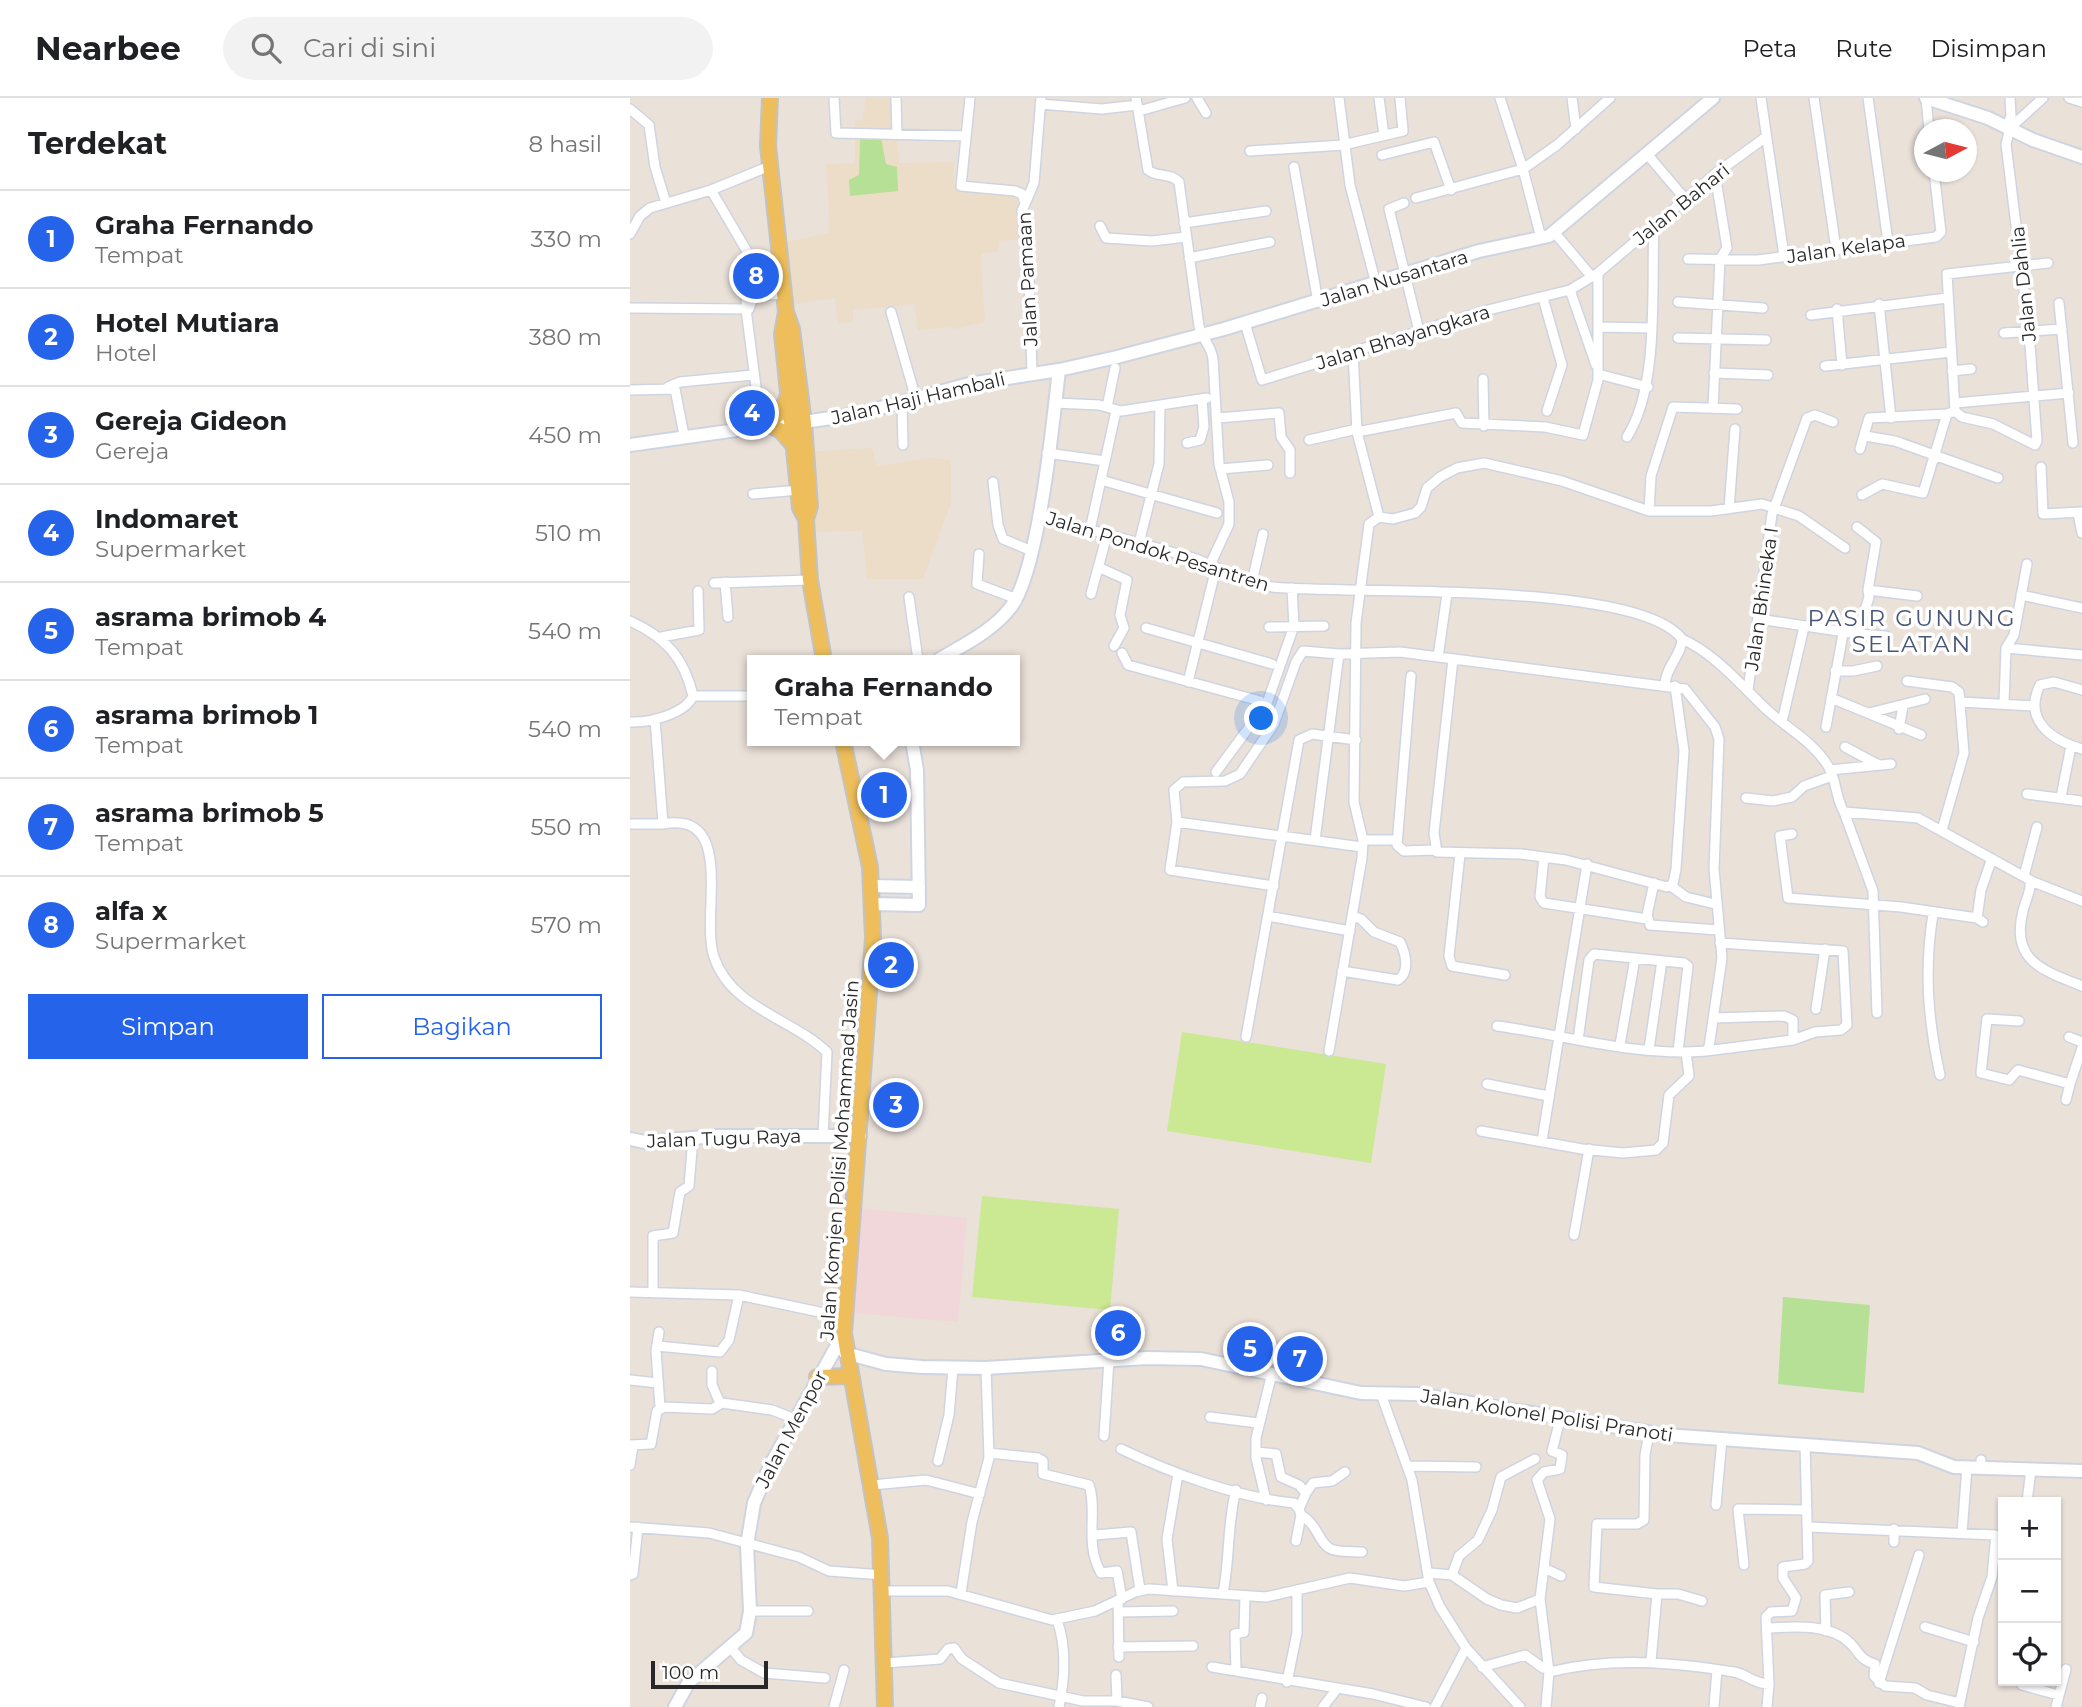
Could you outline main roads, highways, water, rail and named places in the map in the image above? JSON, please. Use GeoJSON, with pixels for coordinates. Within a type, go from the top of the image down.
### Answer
{"type":"FeatureCollection","features":[{"type":"Feature","properties":{"kind":"main road"},"geometry":{"type":"LineString","coordinates":[[770,98],[770,166],[786,312],[792,329],[799,423],[810,506],[806,519],[810,580],[823,655]]}},
{"type":"Feature","properties":{"kind":"main road"},"geometry":{"type":"LineString","coordinates":[[786,312],[782,328],[789,392],[799,423],[796,448],[800,508],[806,519]]}},
{"type":"Feature","properties":{"kind":"main road"},"geometry":{"type":"LineString","coordinates":[[789,392],[782,410],[765,425],[789,438],[796,448]]}},
{"type":"Feature","properties":{"kind":"main road","name":"Jalan Komjen Polisi Mohammad Jasin"},"geometry":{"type":"LineString","coordinates":[[844,746],[866,847],[872,904],[872,959],[860,1136],[843,1317],[845,1353],[872,1485],[883,1575],[885,1707]]}},
{"type":"Feature","properties":{"kind":"main road"},"geometry":{"type":"LineString","coordinates":[[817,1377],[849,1376]]}},
{"type":"Feature","properties":{"kind":"place","name":"alfa x"},"geometry":{"type":"Point","coordinates":[756,276]}},
{"type":"Feature","properties":{"kind":"place","name":"Indomaret"},"geometry":{"type":"Point","coordinates":[752,413]}},
{"type":"Feature","properties":{"kind":"place","name":"Graha Fernando"},"geometry":{"type":"Point","coordinates":[884,795]}},
{"type":"Feature","properties":{"kind":"place","name":"Hotel Mutiara"},"geometry":{"type":"Point","coordinates":[891,965]}},
{"type":"Feature","properties":{"kind":"place","name":"Gereja Gideon"},"geometry":{"type":"Point","coordinates":[896,1105]}},
{"type":"Feature","properties":{"kind":"place","name":"asrama brimob 1"},"geometry":{"type":"Point","coordinates":[1118,1333]}},
{"type":"Feature","properties":{"kind":"place","name":"asrama brimob 4"},"geometry":{"type":"Point","coordinates":[1250,1349]}},
{"type":"Feature","properties":{"kind":"place","name":"asrama brimob 5"},"geometry":{"type":"Point","coordinates":[1300,1359]}},
{"type":"Feature","properties":{"kind":"district","name":"PASIR GUNUNG SELATAN"},"geometry":{"type":"Point","coordinates":[1912,631]}}]}
